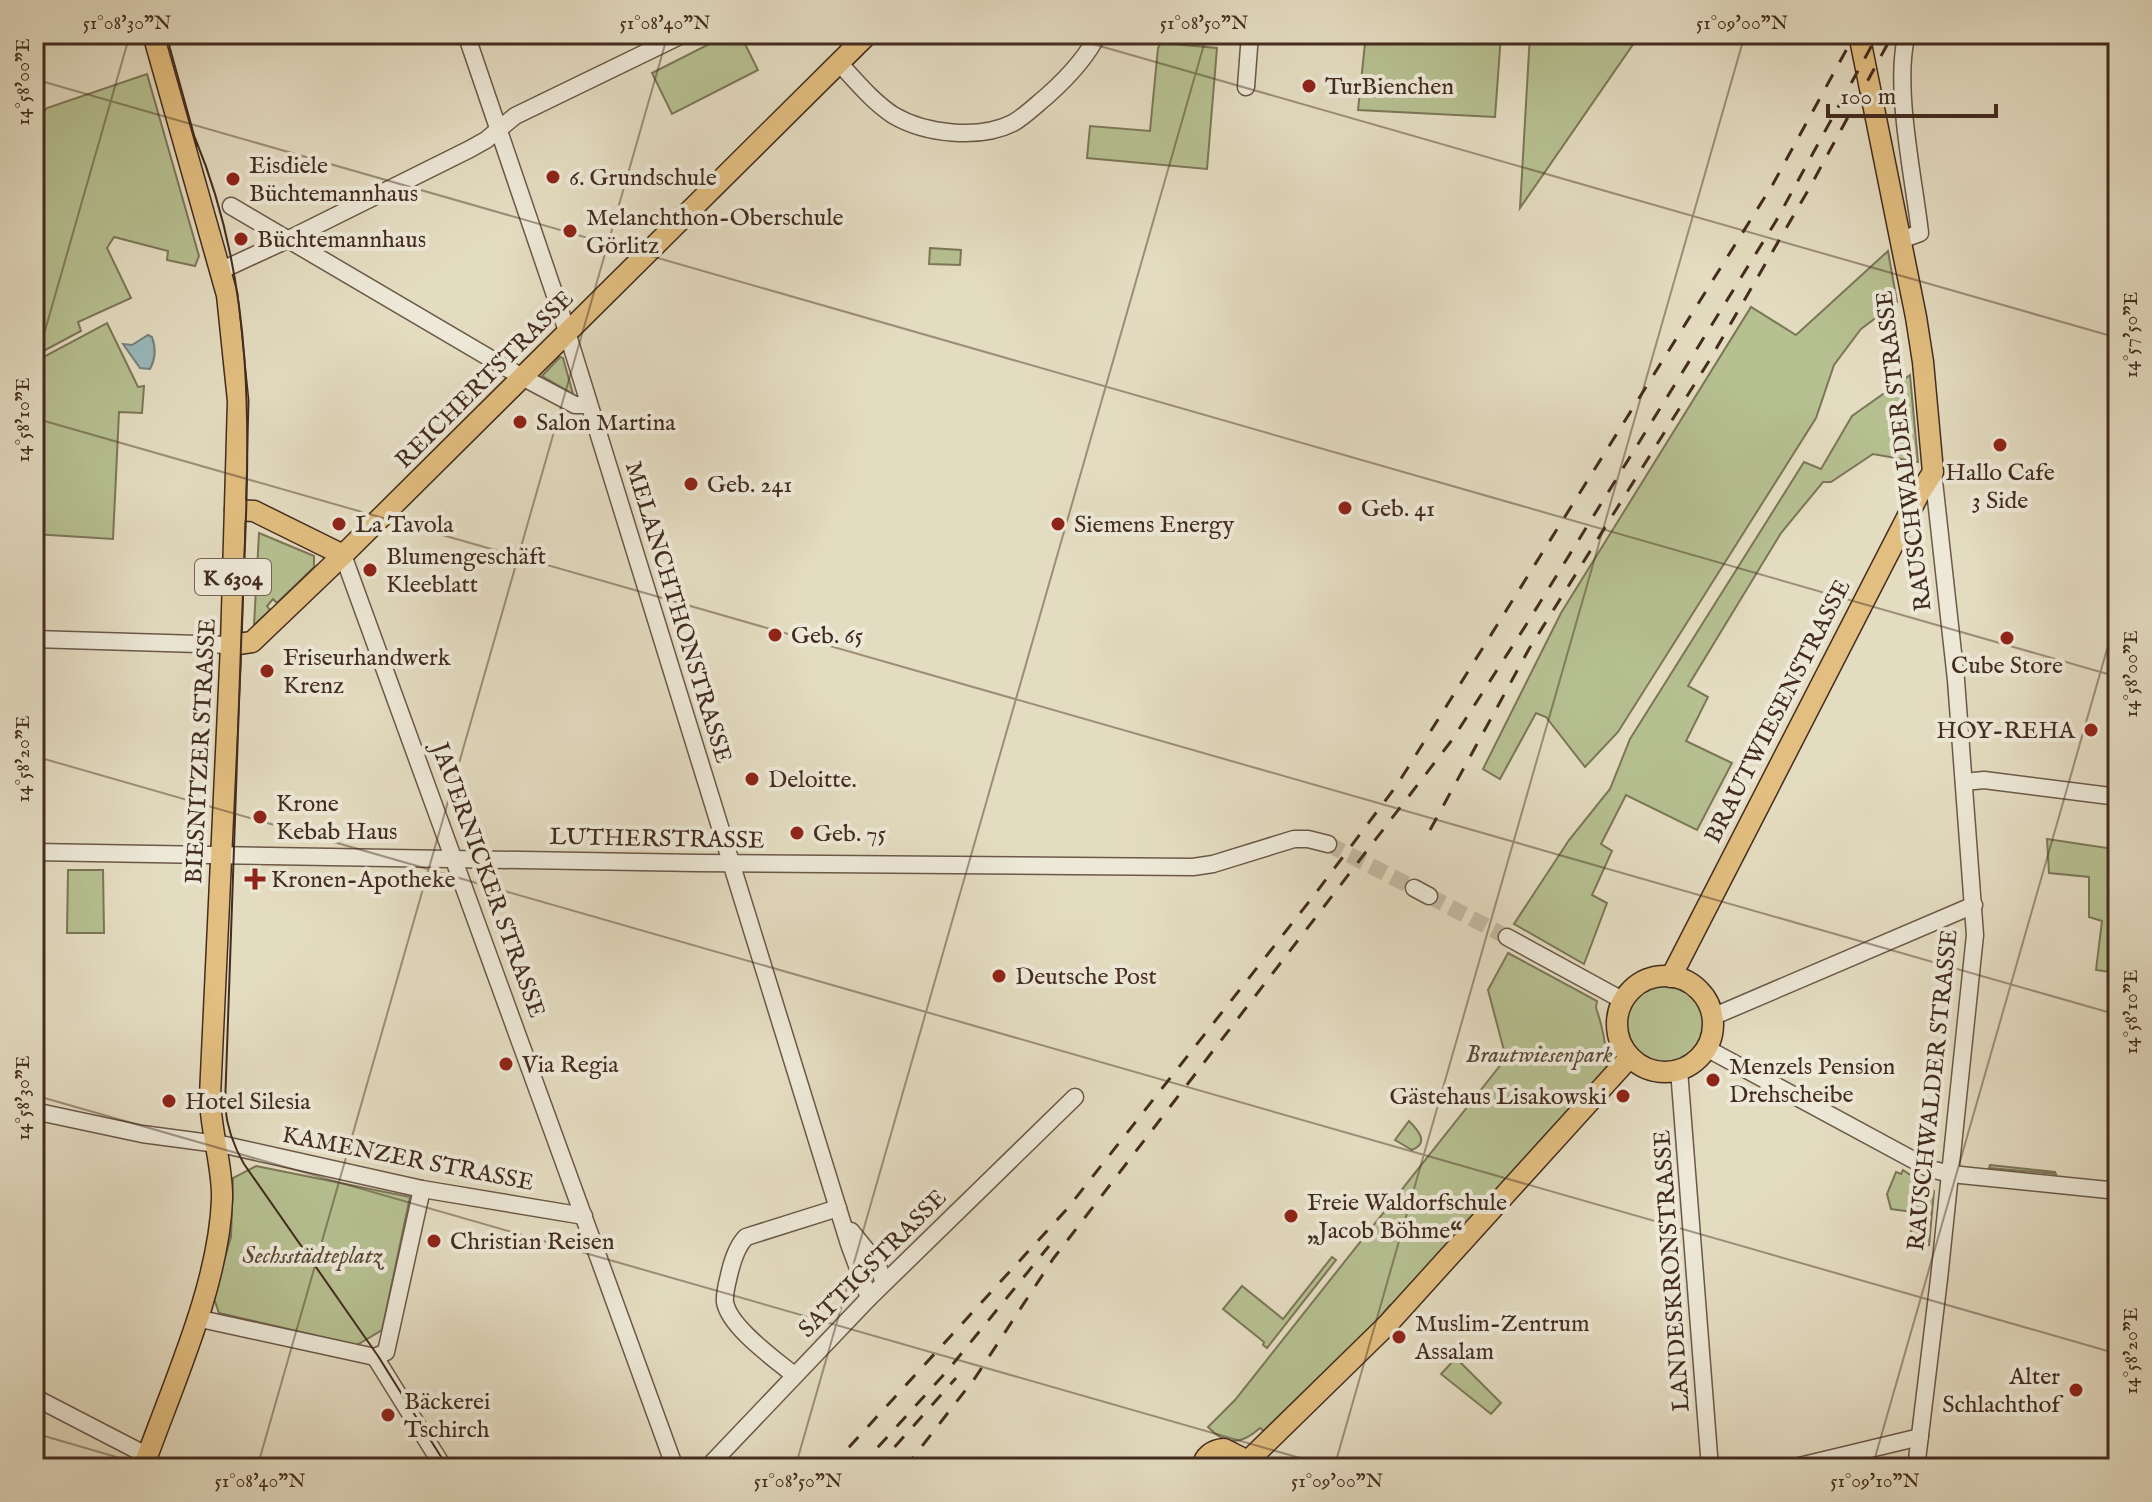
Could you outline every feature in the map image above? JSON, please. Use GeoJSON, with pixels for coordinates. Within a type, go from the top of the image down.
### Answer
{"type":"FeatureCollection","features":[{"type":"Feature","properties":{"kind":"main road","name":"BIESNITZER STRASSE"},"geometry":{"type":"LineString","coordinates":[[146,1462],[206,1286],[221,1213],[220,1170],[210,1096],[231,645],[238,401],[222,270],[153,34]]}},
{"type":"Feature","properties":{"kind":"main road","name":"REICHERTSTRASSE"},"geometry":{"type":"LineString","coordinates":[[231,645],[252,642],[343,555],[868,34]]}},
{"type":"Feature","properties":{"kind":"main road","name":"RAUSCHWALDER STRASSE"},"geometry":{"type":"LineString","coordinates":[[1859,34],[1921,347],[1933,472]]}},
{"type":"Feature","properties":{"kind":"main road","name":"BRAUTWIESENSTRASSE"},"geometry":{"type":"LineString","coordinates":[[1671,977],[1933,472]]}},
{"type":"Feature","properties":{"kind":"main road"},"geometry":{"type":"LineString","coordinates":[[235,510],[254,511],[343,555]]}},
{"type":"Feature","properties":{"kind":"main road"},"geometry":{"type":"LineString","coordinates":[[1671,977],[1686,981],[1706,1000],[1713,1029],[1706,1048],[1696,1061],[1679,1070],[1653,1071],[1630,1057],[1622,1045],[1618,1015],[1632,990],[1644,981],[1671,977]]}},
{"type":"Feature","properties":{"kind":"main road"},"geometry":{"type":"LineString","coordinates":[[1202,1468],[1206,1457],[1224,1449],[1242,1463],[1287,1425],[1387,1325],[1630,1057]]}},
{"type":"Feature","properties":{"kind":"street","name":"MELANCHTHONSTRASSE"},"geometry":{"type":"LineString","coordinates":[[466,34],[567,334],[838,1208],[869,1298]]}},
{"type":"Feature","properties":{"kind":"street"},"geometry":{"type":"LineString","coordinates":[[222,270],[486,140],[515,116],[684,34]]}},
{"type":"Feature","properties":{"kind":"street"},"geometry":{"type":"LineString","coordinates":[[839,63],[871,97],[895,116],[937,131],[958,134],[983,132],[1011,124],[1029,112],[1063,82],[1098,34]]}},
{"type":"Feature","properties":{"kind":"street"},"geometry":{"type":"LineString","coordinates":[[1246,87],[1250,34]]}},
{"type":"Feature","properties":{"kind":"street"},"geometry":{"type":"LineString","coordinates":[[1901,240],[1920,233],[1904,99],[1902,53],[1907,34]]}},
{"type":"Feature","properties":{"kind":"street"},"geometry":{"type":"LineString","coordinates":[[231,206],[522,377],[575,405],[589,405]]}},
{"type":"Feature","properties":{"kind":"street","name":"RAUSCHWALDER STRASSE"},"geometry":{"type":"LineString","coordinates":[[1916,1468],[1951,1174],[1975,935],[1964,782],[1933,472]]}},
{"type":"Feature","properties":{"kind":"street","name":"JAUERNICKER STRASSE"},"geometry":{"type":"LineString","coordinates":[[343,555],[675,1468]]}},
{"type":"Feature","properties":{"kind":"street"},"geometry":{"type":"LineString","coordinates":[[34,639],[231,645]]}},
{"type":"Feature","properties":{"kind":"street"},"geometry":{"type":"LineString","coordinates":[[1964,782],[1984,780],[2118,797]]}},
{"type":"Feature","properties":{"kind":"street","name":"LUTHERSTRASSE"},"geometry":{"type":"LineString","coordinates":[[34,852],[1193,867],[1213,864],[1294,839],[1328,844]]}},
{"type":"Feature","properties":{"kind":"street"},"geometry":{"type":"LineString","coordinates":[[1712,1017],[1974,905]]}},
{"type":"Feature","properties":{"kind":"street"},"geometry":{"type":"LineString","coordinates":[[1507,937],[1624,1001]]}},
{"type":"Feature","properties":{"kind":"street"},"geometry":{"type":"LineString","coordinates":[[1706,1048],[1922,1166],[1951,1174],[2118,1191]]}},
{"type":"Feature","properties":{"kind":"street","name":"LANDESKRONSTRASSE"},"geometry":{"type":"LineString","coordinates":[[1679,1070],[1710,1468]]}},
{"type":"Feature","properties":{"kind":"street","name":"SATTIGSTRASSE"},"geometry":{"type":"LineString","coordinates":[[707,1468],[869,1298],[1075,1097]]}},
{"type":"Feature","properties":{"kind":"street","name":"KAMENZER STRASSE"},"geometry":{"type":"LineString","coordinates":[[34,1111],[142,1134],[214,1143],[422,1189],[584,1216]]}},
{"type":"Feature","properties":{"kind":"street"},"geometry":{"type":"LineString","coordinates":[[196,1318],[375,1357],[386,1352],[422,1189]]}},
{"type":"Feature","properties":{"kind":"street"},"geometry":{"type":"LineString","coordinates":[[794,1375],[761,1349],[732,1317],[725,1302],[731,1267],[737,1248],[746,1237],[838,1208]]}},
{"type":"Feature","properties":{"kind":"street","name":"MELANCHTHONSTRASSE"},"geometry":{"type":"LineString","coordinates":[[838,1208],[859,1243],[877,1263],[884,1283]]}},
{"type":"Feature","properties":{"kind":"street"},"geometry":{"type":"LineString","coordinates":[[375,1357],[444,1468]]}},
{"type":"Feature","properties":{"kind":"street"},"geometry":{"type":"LineString","coordinates":[[34,1397],[146,1462]]}},
{"type":"Feature","properties":{"kind":"street"},"geometry":{"type":"LineString","coordinates":[[1791,1468],[1920,1437]]}},
{"type":"Feature","properties":{"kind":"green space"},"geometry":{"type":"Polygon","coordinates":[[[729,34],[740,34],[758,70],[672,114],[652,73],[729,34]]]}},
{"type":"Feature","properties":{"kind":"green space"},"geometry":{"type":"Polygon","coordinates":[[[1181,34],[1241,34],[1240,44],[1180,39],[1181,34]]]}},
{"type":"Feature","properties":{"kind":"green space"},"geometry":{"type":"Polygon","coordinates":[[[1366,34],[1501,34],[1495,117],[1358,110],[1366,34]]]}},
{"type":"Feature","properties":{"kind":"green space"},"geometry":{"type":"Polygon","coordinates":[[[1530,34],[1614,34],[1617,41],[1634,43],[1520,208],[1530,34]]]}},
{"type":"Feature","properties":{"kind":"green space"},"geometry":{"type":"Polygon","coordinates":[[[1161,43],[1217,48],[1207,169],[1087,158],[1090,126],[1150,131],[1161,43]]]}},
{"type":"Feature","properties":{"kind":"green space"},"geometry":{"type":"Polygon","coordinates":[[[147,74],[199,256],[195,266],[167,260],[168,251],[114,237],[107,248],[131,298],[78,322],[81,331],[34,356],[34,122],[47,108],[147,74]]]}},
{"type":"Feature","properties":{"kind":"green space"},"geometry":{"type":"Polygon","coordinates":[[[930,248],[961,250],[960,265],[929,264],[930,248]]]}},
{"type":"Feature","properties":{"kind":"green space"},"geometry":{"type":"Polygon","coordinates":[[[1888,251],[1897,302],[1861,329],[1834,365],[1816,418],[1618,732],[1585,767],[1546,717],[1536,713],[1500,779],[1483,769],[1561,613],[1751,307],[1796,335],[1888,251]]]}},
{"type":"Feature","properties":{"kind":"green space"},"geometry":{"type":"Polygon","coordinates":[[[107,323],[138,387],[144,386],[142,413],[119,412],[113,539],[34,534],[34,362],[107,323]]]}},
{"type":"Feature","properties":{"kind":"green space"},"geometry":{"type":"Polygon","coordinates":[[[560,357],[563,358],[573,394],[542,376],[560,357]]]}},
{"type":"Feature","properties":{"kind":"green space"},"geometry":{"type":"Polygon","coordinates":[[[1910,375],[1918,462],[1873,454],[1831,482],[1823,482],[1781,533],[1688,686],[1708,697],[1686,741],[1732,763],[1697,830],[1626,795],[1601,844],[1612,851],[1592,895],[1607,903],[1584,964],[1514,924],[1569,840],[1610,789],[1630,739],[1804,462],[1821,469],[1852,416],[1910,375]]]}},
{"type":"Feature","properties":{"kind":"green space"},"geometry":{"type":"Polygon","coordinates":[[[259,533],[314,556],[314,567],[277,603],[273,599],[267,606],[270,610],[254,625],[259,533]]]}},
{"type":"Feature","properties":{"kind":"green space"},"geometry":{"type":"Polygon","coordinates":[[[2047,839],[2114,849],[2112,856],[2118,857],[2118,973],[2096,970],[2102,921],[2089,917],[2089,877],[2049,873],[2047,839]]]}},
{"type":"Feature","properties":{"kind":"green space"},"geometry":{"type":"Polygon","coordinates":[[[68,870],[103,870],[104,933],[67,933],[68,870]]]}},
{"type":"Feature","properties":{"kind":"green space","name":"Brautwiesenpark"},"geometry":{"type":"Polygon","coordinates":[[[1508,953],[1597,1001],[1605,1043],[1604,1063],[1608,1067],[1392,1306],[1284,1415],[1264,1431],[1260,1428],[1246,1438],[1234,1441],[1221,1438],[1208,1427],[1235,1400],[1506,1058],[1488,990],[1508,953]]]}},
{"type":"Feature","properties":{"kind":"green space"},"geometry":{"type":"Polygon","coordinates":[[[1664,985],[1679,988],[1696,1002],[1703,1024],[1700,1039],[1686,1056],[1664,1063],[1649,1060],[1632,1046],[1625,1024],[1628,1009],[1642,992],[1664,985]]]}},
{"type":"Feature","properties":{"kind":"green space"},"geometry":{"type":"Polygon","coordinates":[[[1409,1121],[1421,1140],[1412,1150],[1395,1140],[1409,1121]]]}},
{"type":"Feature","properties":{"kind":"green space"},"geometry":{"type":"Polygon","coordinates":[[[1990,1165],[2055,1172],[2056,1174],[1989,1168],[1990,1165]]]}},
{"type":"Feature","properties":{"kind":"green space","name":"Sechsstädteplatz"},"geometry":{"type":"Polygon","coordinates":[[[256,1166],[410,1197],[382,1330],[357,1345],[219,1313],[213,1296],[231,1237],[233,1178],[256,1166]]]}},
{"type":"Feature","properties":{"kind":"green space"},"geometry":{"type":"Polygon","coordinates":[[[1903,1170],[1934,1191],[1929,1245],[1910,1242],[1913,1212],[1891,1209],[1887,1194],[1896,1172],[1901,1174],[1903,1170]]]}},
{"type":"Feature","properties":{"kind":"green space"},"geometry":{"type":"Polygon","coordinates":[[[1332,1257],[1336,1260],[1267,1348],[1264,1342],[1223,1309],[1242,1286],[1283,1319],[1332,1257]]]}},
{"type":"Feature","properties":{"kind":"green space"},"geometry":{"type":"Polygon","coordinates":[[[1456,1358],[1501,1403],[1491,1414],[1441,1374],[1456,1358]]]}},
{"type":"Feature","properties":{"kind":"water"},"geometry":{"type":"Polygon","coordinates":[[[148,335],[152,337],[155,349],[150,369],[140,368],[123,344],[132,345],[148,335]]]}},
{"type":"Feature","properties":{"kind":"tunnel"},"geometry":{"type":"LineString","coordinates":[[1328,844],[1414,888]]}},
{"type":"Feature","properties":{"kind":"tunnel"},"geometry":{"type":"LineString","coordinates":[[1429,896],[1507,937]]}},
{"type":"Feature","properties":{"kind":"tram line"},"geometry":{"type":"LineString","coordinates":[[166,34],[197,146]]}},
{"type":"Feature","properties":{"kind":"tram line"},"geometry":{"type":"LineString","coordinates":[[195,138],[217,200],[232,263],[246,389],[246,516],[225,1106],[227,1122],[244,1164],[378,1356],[448,1468]]}},
{"type":"Feature","properties":{"kind":"railway"},"geometry":{"type":"LineString","coordinates":[[830,1468],[1067,1209],[1397,785],[1773,184],[1855,34]]}},
{"type":"Feature","properties":{"kind":"railway"},"geometry":{"type":"LineString","coordinates":[[905,1468],[975,1378],[1053,1259],[1452,740],[1776,221],[1878,34]]}},
{"type":"Feature","properties":{"kind":"railway"},"geometry":{"type":"LineString","coordinates":[[1430,830],[1529,649],[1709,361],[1810,187],[1893,34]]}},
{"type":"Feature","properties":{"kind":"railway"},"geometry":{"type":"LineString","coordinates":[[859,1468],[948,1370],[1049,1246]]}},
{"type":"Feature","properties":{"kind":"railway"},"geometry":{"type":"LineString","coordinates":[[876,1468],[956,1378]]}},
{"type":"Feature","properties":{"kind":"place","name":"TurBienchen"},"geometry":{"type":"Point","coordinates":[1309,86]}},
{"type":"Feature","properties":{"kind":"place","name":"6. Grundschule"},"geometry":{"type":"Point","coordinates":[553,177]}},
{"type":"Feature","properties":{"kind":"place","name":"Eisdiele Büchtemannhaus"},"geometry":{"type":"Point","coordinates":[233,179]}},
{"type":"Feature","properties":{"kind":"place","name":"Melanchthon-Oberschule Görlitz"},"geometry":{"type":"Point","coordinates":[570,231]}},
{"type":"Feature","properties":{"kind":"place","name":"Büchtemannhaus"},"geometry":{"type":"Point","coordinates":[241,239]}},
{"type":"Feature","properties":{"kind":"place","name":"Salon Martina"},"geometry":{"type":"Point","coordinates":[520,422]}},
{"type":"Feature","properties":{"kind":"place","name":"Hallo Cafe 3 Side"},"geometry":{"type":"Point","coordinates":[2000,445]}},
{"type":"Feature","properties":{"kind":"place","name":"Geb. 241"},"geometry":{"type":"Point","coordinates":[691,484]}},
{"type":"Feature","properties":{"kind":"place","name":"Geb. 41"},"geometry":{"type":"Point","coordinates":[1345,508]}},
{"type":"Feature","properties":{"kind":"place","name":"La Tavola"},"geometry":{"type":"Point","coordinates":[339,524]}},
{"type":"Feature","properties":{"kind":"place","name":"Siemens Energy"},"geometry":{"type":"Point","coordinates":[1058,524]}},
{"type":"Feature","properties":{"kind":"place","name":"Blumengeschäft Kleeblatt"},"geometry":{"type":"Point","coordinates":[370,570]}},
{"type":"Feature","properties":{"kind":"place","name":"Geb. 65"},"geometry":{"type":"Point","coordinates":[775,635]}},
{"type":"Feature","properties":{"kind":"place","name":"Cube Store"},"geometry":{"type":"Point","coordinates":[2007,638]}},
{"type":"Feature","properties":{"kind":"place","name":"Friseurhandwerk Krenz"},"geometry":{"type":"Point","coordinates":[267,671]}},
{"type":"Feature","properties":{"kind":"place","name":"HOY-REHA"},"geometry":{"type":"Point","coordinates":[2091,730]}},
{"type":"Feature","properties":{"kind":"place","name":"Deloitte."},"geometry":{"type":"Point","coordinates":[752,779]}},
{"type":"Feature","properties":{"kind":"place","name":"Krone Kebab Haus"},"geometry":{"type":"Point","coordinates":[260,817]}},
{"type":"Feature","properties":{"kind":"place","name":"Geb. 75"},"geometry":{"type":"Point","coordinates":[797,833]}},
{"type":"Feature","properties":{"kind":"place","name":"Kronen-Apotheke"},"geometry":{"type":"Point","coordinates":[255,879]}},
{"type":"Feature","properties":{"kind":"place","name":"Deutsche Post"},"geometry":{"type":"Point","coordinates":[999,976]}},
{"type":"Feature","properties":{"kind":"place","name":"Via Regia"},"geometry":{"type":"Point","coordinates":[506,1064]}},
{"type":"Feature","properties":{"kind":"place","name":"Menzels Pension Drehscheibe"},"geometry":{"type":"Point","coordinates":[1713,1080]}},
{"type":"Feature","properties":{"kind":"place","name":"Gästehaus Lisakowski"},"geometry":{"type":"Point","coordinates":[1623,1096]}},
{"type":"Feature","properties":{"kind":"place","name":"Hotel Silesia"},"geometry":{"type":"Point","coordinates":[169,1101]}},
{"type":"Feature","properties":{"kind":"place","name":"Freie Waldorfschule „Jacob Böhme“"},"geometry":{"type":"Point","coordinates":[1291,1216]}},
{"type":"Feature","properties":{"kind":"place","name":"Christian Reisen"},"geometry":{"type":"Point","coordinates":[434,1241]}},
{"type":"Feature","properties":{"kind":"place","name":"Muslim-Zentrum Assalam"},"geometry":{"type":"Point","coordinates":[1399,1337]}},
{"type":"Feature","properties":{"kind":"place","name":"Alter Schlachthof"},"geometry":{"type":"Point","coordinates":[2076,1390]}},
{"type":"Feature","properties":{"kind":"place","name":"Bäckerei Tschirch"},"geometry":{"type":"Point","coordinates":[388,1415]}}]}
